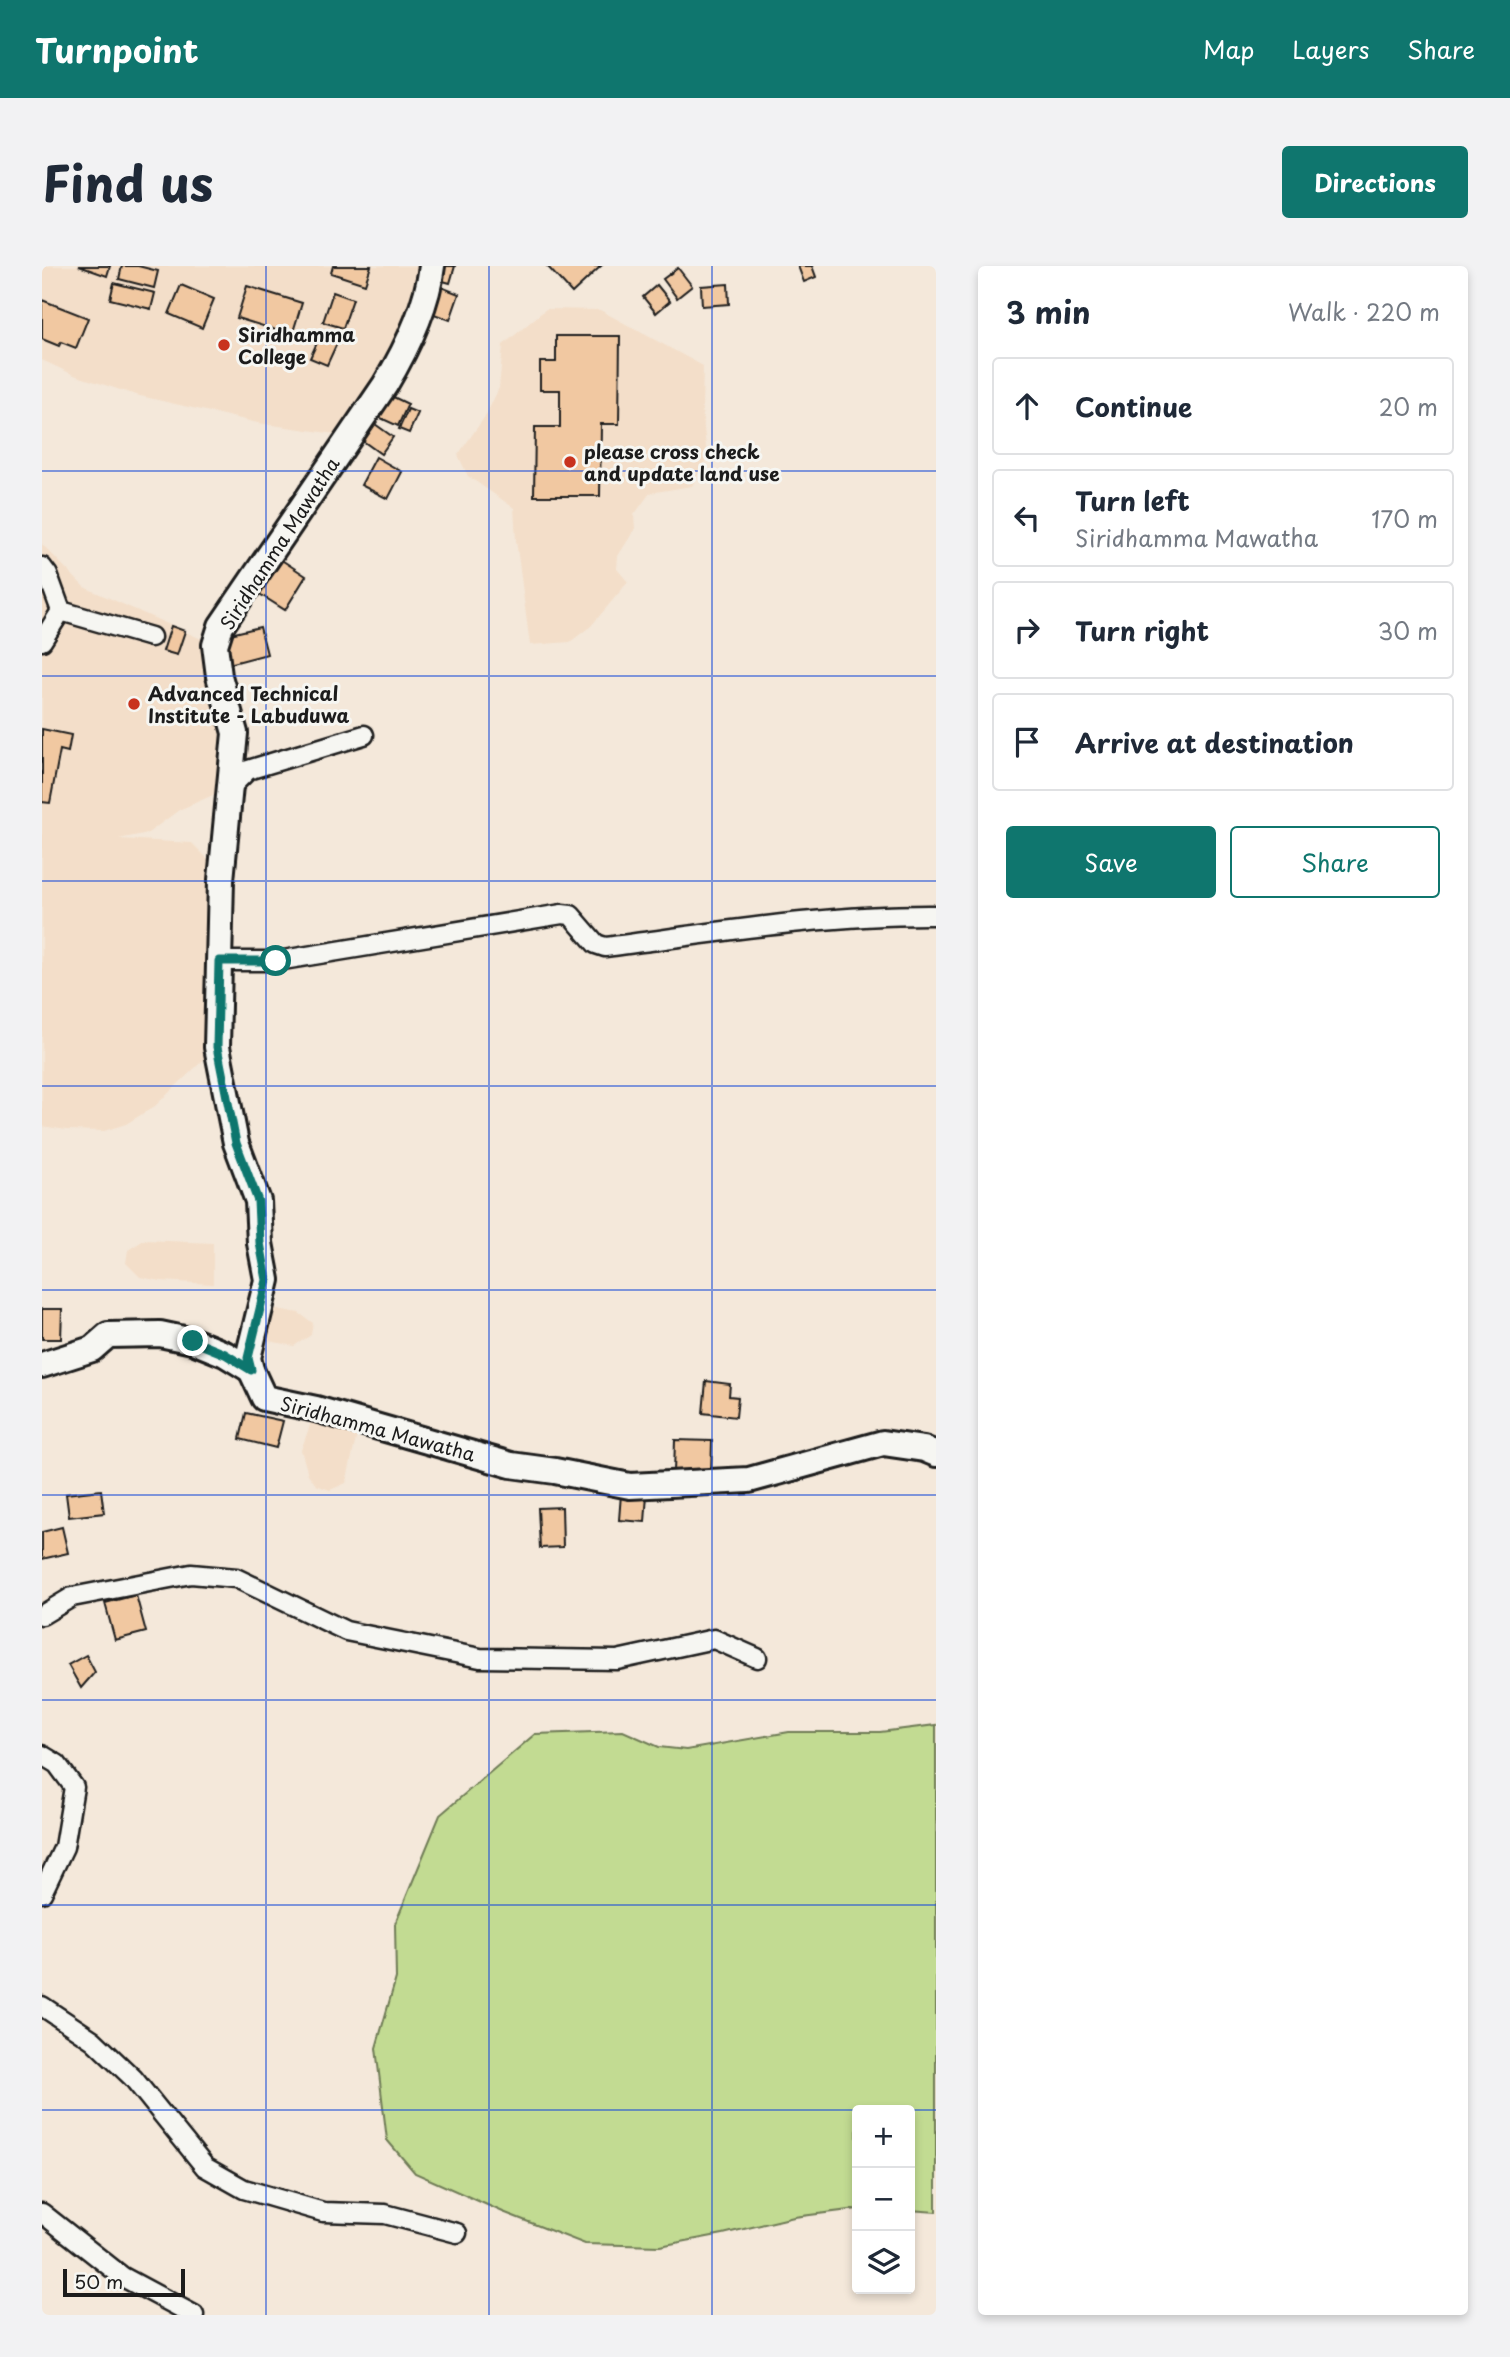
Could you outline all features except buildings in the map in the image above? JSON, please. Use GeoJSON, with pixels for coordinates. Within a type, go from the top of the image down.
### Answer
{"type":"FeatureCollection","features":[{"type":"Feature","properties":{"kind":"street","name":"Siridhamma Mawatha"},"geometry":{"type":"LineString","coordinates":[[432,266],[430,284],[400,360],[221,626],[215,645],[219,676],[235,733],[221,880],[217,1047],[236,1143],[258,1201],[260,1243],[267,1280],[248,1358],[251,1370],[264,1398],[316,1409],[511,1465],[630,1486],[749,1480],[883,1443],[924,1449],[936,1454]]}},
{"type":"Feature","properties":{"kind":"street"},"geometry":{"type":"LineString","coordinates":[[42,567],[48,575],[61,611]]}},
{"type":"Feature","properties":{"kind":"street"},"geometry":{"type":"LineString","coordinates":[[61,611],[151,637]]}},
{"type":"Feature","properties":{"kind":"street"},"geometry":{"type":"LineString","coordinates":[[42,641],[61,611]]}},
{"type":"Feature","properties":{"kind":"street"},"geometry":{"type":"LineString","coordinates":[[231,788],[248,770],[364,734]]}},
{"type":"Feature","properties":{"kind":"street"},"geometry":{"type":"LineString","coordinates":[[219,961],[276,961],[562,914],[571,915],[596,944],[605,947],[786,923],[936,915]]}},
{"type":"Feature","properties":{"kind":"street"},"geometry":{"type":"LineString","coordinates":[[42,1365],[92,1349],[108,1335],[160,1334],[193,1341],[225,1354],[251,1370]]}},
{"type":"Feature","properties":{"kind":"street"},"geometry":{"type":"LineString","coordinates":[[42,1615],[72,1597],[191,1574],[236,1578],[346,1631],[480,1658],[617,1660],[714,1639],[757,1658]]}},
{"type":"Feature","properties":{"kind":"street"},"geometry":{"type":"LineString","coordinates":[[42,1755],[57,1764],[74,1787],[64,1847],[42,1893]]}},
{"type":"Feature","properties":{"kind":"street"},"geometry":{"type":"LineString","coordinates":[[42,2006],[93,2040],[133,2078],[205,2167],[244,2189],[323,2212],[385,2214],[457,2233]]}},
{"type":"Feature","properties":{"kind":"street"},"geometry":{"type":"LineString","coordinates":[[42,2213],[123,2277],[194,2315]]}},
{"type":"Feature","properties":{"kind":"shaded area","name":"Siridhamma College"},"geometry":{"type":"Polygon","coordinates":[[[42,266],[432,266],[350,436],[258,423],[136,395],[74,375],[42,360],[42,266]]]}},
{"type":"Feature","properties":{"kind":"shaded area"},"geometry":{"type":"Polygon","coordinates":[[[546,309],[600,310],[703,366],[702,409],[707,457],[692,486],[650,493],[634,515],[635,529],[618,556],[617,569],[628,582],[591,626],[570,642],[530,645],[514,508],[468,476],[458,455],[486,415],[499,388],[503,345],[546,309]]]}},
{"type":"Feature","properties":{"kind":"shaded area"},"geometry":{"type":"Polygon","coordinates":[[[42,544],[84,587],[215,645],[231,787],[179,810],[148,833],[119,839],[192,843],[205,856],[221,880],[217,1047],[155,1106],[126,1124],[104,1131],[42,1126],[42,544]]]}},
{"type":"Feature","properties":{"kind":"shaded area"},"geometry":{"type":"Polygon","coordinates":[[[144,1240],[213,1243],[213,1284],[140,1277],[126,1263],[128,1250],[144,1240]]]}},
{"type":"Feature","properties":{"kind":"shaded area"},"geometry":{"type":"Polygon","coordinates":[[[261,1306],[299,1313],[313,1323],[311,1335],[294,1346],[254,1338],[261,1306]]]}},
{"type":"Feature","properties":{"kind":"shaded area"},"geometry":{"type":"Polygon","coordinates":[[[316,1409],[360,1421],[346,1483],[330,1490],[316,1485],[308,1474],[301,1450],[316,1409]]]}},
{"type":"Feature","properties":{"kind":"green space"},"geometry":{"type":"Polygon","coordinates":[[[936,1725],[936,2212],[915,2210],[915,2105],[852,2105],[852,2210],[794,2217],[660,2246],[585,2244],[415,2173],[387,2140],[376,2048],[396,1978],[395,1924],[440,1815],[535,1734],[623,1731],[659,1747],[686,1750],[789,1732],[880,1732],[936,1725]]]}},
{"type":"Feature","properties":{"kind":"place","name":"Siridhamma College"},"geometry":{"type":"Point","coordinates":[224,345]}},
{"type":"Feature","properties":{"kind":"place","name":"please cross check and update land use"},"geometry":{"type":"Point","coordinates":[570,462]}},
{"type":"Feature","properties":{"kind":"place","name":"Advanced Technical Institute - Labuduwa"},"geometry":{"type":"Point","coordinates":[134,704]}},
{"type":"Feature","properties":{"kind":"route"},"geometry":{"type":"LineString","coordinates":[[193,1341],[225,1354],[251,1370],[248,1358],[267,1280],[260,1243],[258,1201],[236,1143],[217,1047],[219,961],[276,961]]}}]}
